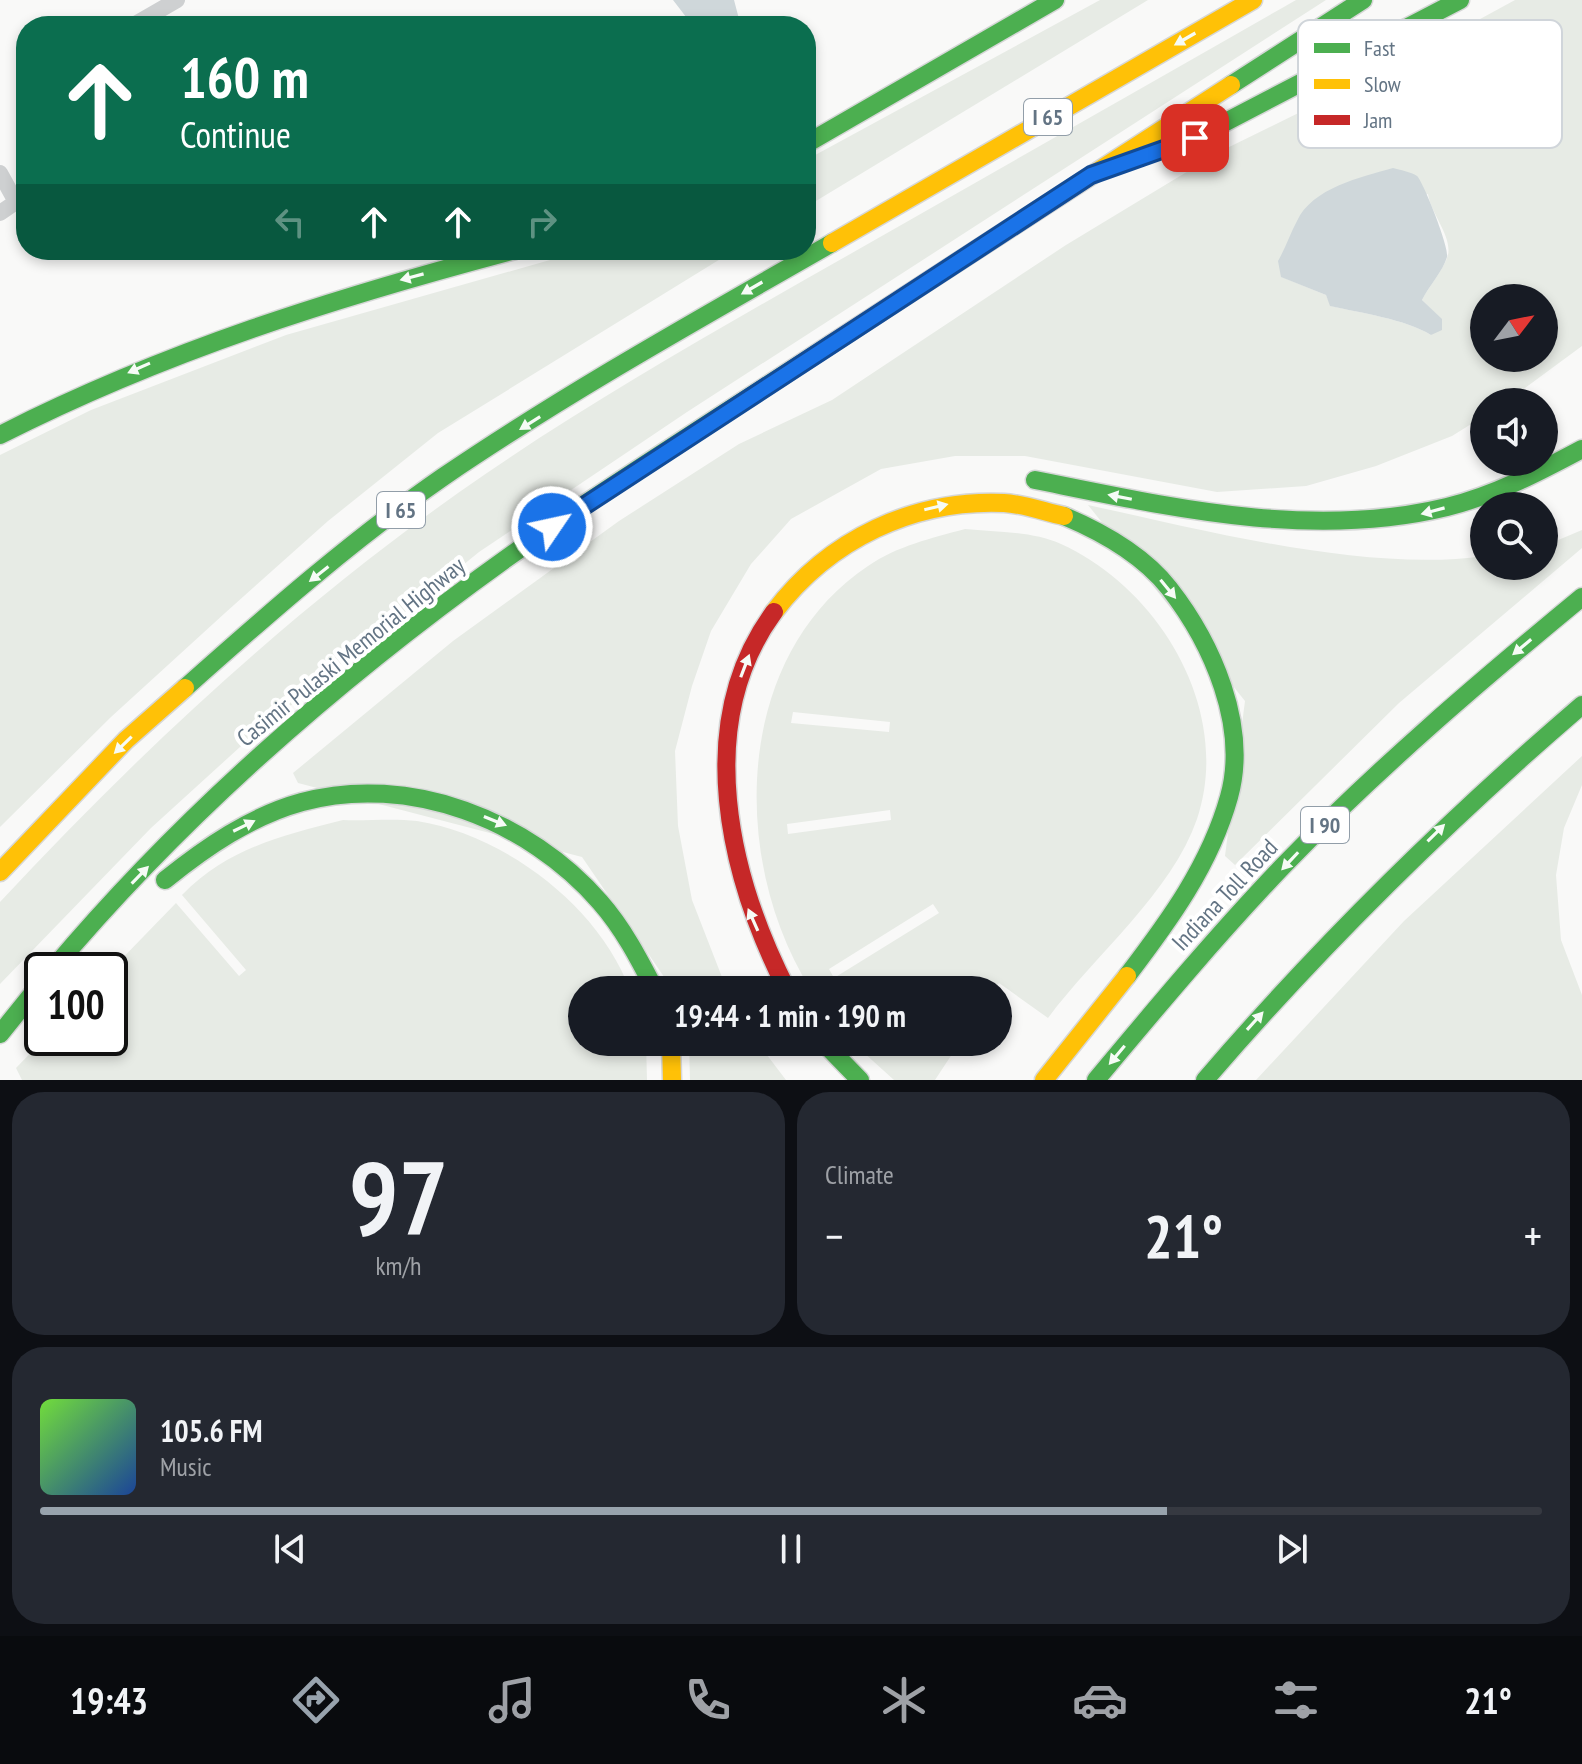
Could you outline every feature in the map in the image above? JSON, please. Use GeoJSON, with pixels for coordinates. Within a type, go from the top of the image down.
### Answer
{"type":"FeatureCollection","features":[{"type":"Feature","properties":{"kind":"highway"},"geometry":{"type":"LineString","coordinates":[[816,138],[1055,0]]}},
{"type":"Feature","properties":{"kind":"highway","name":"I 65"},"geometry":{"type":"LineString","coordinates":[[816,250],[1253,0]]}},
{"type":"Feature","properties":{"kind":"highway","name":"Casimir Pulaski Memorial Highway"},"geometry":{"type":"LineString","coordinates":[[1332,20],[1363,0]]}},
{"type":"Feature","properties":{"kind":"highway"},"geometry":{"type":"LineString","coordinates":[[1421,20],[1460,0]]}},
{"type":"Feature","properties":{"kind":"highway","name":"Casimir Pulaski Memorial Highway"},"geometry":{"type":"LineString","coordinates":[[67,952],[282,734],[467,586],[586,504],[1298,42]]}},
{"type":"Feature","properties":{"kind":"highway"},"geometry":{"type":"LineString","coordinates":[[1091,175],[1173,146],[1298,82]]}},
{"type":"Feature","properties":{"kind":"highway"},"geometry":{"type":"LineString","coordinates":[[844,234],[939,159]]}},
{"type":"Feature","properties":{"kind":"highway"},"geometry":{"type":"LineString","coordinates":[[0,435],[161,358],[264,320],[479,260]]}},
{"type":"Feature","properties":{"kind":"highway","name":"I 65"},"geometry":{"type":"LineString","coordinates":[[6,865],[126,740],[270,612],[442,478],[639,354],[800,260]]}},
{"type":"Feature","properties":{"kind":"highway"},"geometry":{"type":"LineString","coordinates":[[1018,478],[1237,517],[1334,523],[1410,518],[1491,496],[1543,474],[1582,449]]}},
{"type":"Feature","properties":{"kind":"highway"},"geometry":{"type":"LineString","coordinates":[[780,976],[747,908],[733,854],[725,785],[731,724],[742,667],[770,617],[804,574],[846,543],[894,518],[946,505],[985,501],[1029,504],[1078,519],[1122,544],[1167,584],[1199,630],[1224,684],[1233,739],[1231,792],[1213,847],[1181,902],[1044,1080]]}},
{"type":"Feature","properties":{"kind":"highway","name":"Indiana Toll Road"},"geometry":{"type":"LineString","coordinates":[[1096,1080],[1194,963],[1312,837],[1409,744],[1582,597]]}},
{"type":"Feature","properties":{"kind":"highway"},"geometry":{"type":"LineString","coordinates":[[1205,1080],[1255,1021],[1367,901],[1454,815],[1582,705]]}},
{"type":"Feature","properties":{"kind":"highway"},"geometry":{"type":"LineString","coordinates":[[86,931],[145,897],[194,857],[235,830],[278,810],[324,797],[374,794],[442,803],[501,822],[549,850],[591,891],[627,936],[648,976]]}},
{"type":"Feature","properties":{"kind":"highway"},"geometry":{"type":"LineString","coordinates":[[0,1034],[24,1004]]}},
{"type":"Feature","properties":{"kind":"highway"},"geometry":{"type":"LineString","coordinates":[[671,1056],[672,1080]]}},
{"type":"Feature","properties":{"kind":"highway"},"geometry":{"type":"LineString","coordinates":[[837,1056],[860,1080]]}},
{"type":"Feature","properties":{"kind":"lane"},"geometry":{"type":"LineString","coordinates":[[149,16],[177,0]]}},
{"type":"Feature","properties":{"kind":"lane"},"geometry":{"type":"LineString","coordinates":[[0,173],[16,202],[0,213]]}},
{"type":"Feature","properties":{"kind":"shaded area"},"geometry":{"type":"Polygon","coordinates":[[[673,0],[734,0],[738,16],[685,16],[673,0]]]}},
{"type":"Feature","properties":{"kind":"shaded area"},"geometry":{"type":"Polygon","coordinates":[[[1100,0],[1148,0],[816,201],[816,155],[1100,0]]]}},
{"type":"Feature","properties":{"kind":"shaded area"},"geometry":{"type":"Polygon","coordinates":[[[1296,0],[1326,0],[687,412],[479,552],[240,747],[151,828],[31,952],[24,952],[24,959],[0,984],[0,902],[112,786],[230,675],[354,571],[484,475],[574,416],[758,306],[1296,0]]]}},
{"type":"Feature","properties":{"kind":"shaded area"},"geometry":{"type":"Polygon","coordinates":[[[1515,0],[1582,0],[1582,346],[1558,364],[1558,284],[1470,284],[1470,372],[1547,372],[1525,388],[1470,388],[1470,425],[1452,436],[1376,466],[1306,486],[1217,492],[1025,456],[955,456],[881,469],[791,519],[751,564],[711,631],[675,751],[678,826],[692,900],[722,976],[663,976],[582,857],[298,783],[293,773],[453,641],[619,521],[739,444],[832,400],[1066,245],[1223,150],[1298,113],[1298,148],[1562,148],[1562,20],[1478,20],[1515,0]],[[1428,194],[1293,235],[1279,261],[1282,277],[1326,295],[1331,306],[1396,321],[1431,335],[1441,319],[1422,300],[1448,255],[1444,233],[1428,194]]]}},
{"type":"Feature","properties":{"kind":"shaded area"},"geometry":{"type":"Polygon","coordinates":[[[1393,168],[1417,176],[1447,251],[1442,268],[1422,300],[1442,319],[1442,330],[1431,335],[1396,321],[1330,306],[1326,295],[1281,277],[1278,261],[1297,221],[1314,200],[1339,186],[1393,168]]]}},
{"type":"Feature","properties":{"kind":"shaded area"},"geometry":{"type":"Polygon","coordinates":[[[550,260],[719,260],[438,433],[328,521],[225,613],[111,717],[0,827],[0,455],[91,410],[286,335],[550,260]]]}},
{"type":"Feature","properties":{"kind":"shaded area"},"geometry":{"type":"Polygon","coordinates":[[[1088,505],[1233,537],[1338,554],[1390,559],[1470,557],[1470,580],[1544,580],[1399,703],[1235,865],[1225,856],[1245,701],[1088,505]]]}},
{"type":"Feature","properties":{"kind":"shaded area"},"geometry":{"type":"Polygon","coordinates":[[[965,529],[1014,533],[1061,544],[1097,564],[1129,591],[1157,622],[1180,658],[1196,696],[1205,737],[1206,778],[1197,819],[1185,846],[1151,898],[1048,1018],[1012,992],[1012,976],[837,976],[939,913],[933,904],[829,969],[833,976],[804,976],[785,939],[767,883],[758,824],[758,764],[769,706],[790,653],[823,605],[868,566],[927,539],[965,529]],[[793,712],[791,723],[889,732],[890,722],[793,712]],[[890,810],[787,824],[788,834],[891,820],[890,810]]]}},
{"type":"Feature","properties":{"kind":"shaded area"},"geometry":{"type":"Polygon","coordinates":[[[1582,530],[1582,548],[1558,568],[1558,540],[1582,530]]]}},
{"type":"Feature","properties":{"kind":"shaded area"},"geometry":{"type":"Polygon","coordinates":[[[1582,756],[1582,785],[1564,828],[1556,875],[1561,940],[1582,995],[1582,1080],[1256,1080],[1404,921],[1582,756]]]}},
{"type":"Feature","properties":{"kind":"shaded area"},"geometry":{"type":"Polygon","coordinates":[[[343,820],[408,820],[450,829],[515,858],[572,903],[596,930],[624,976],[568,976],[568,1056],[646,1056],[647,1080],[22,1080],[16,1068],[28,1056],[128,1056],[128,952],[176,903],[239,976],[246,970],[182,895],[218,866],[277,838],[343,820]]]}},
{"type":"Feature","properties":{"kind":"shaded area"},"geometry":{"type":"Polygon","coordinates":[[[689,1056],[768,1056],[786,1080],[690,1080],[689,1056]]]}},
{"type":"Feature","properties":{"kind":"shaded area"},"geometry":{"type":"Polygon","coordinates":[[[867,1056],[951,1056],[935,1080],[894,1080],[867,1056]]]}},
{"type":"Feature","properties":{"kind":"traffic: fast"},"geometry":{"type":"LineString","coordinates":[[816,138],[1055,0]]}},
{"type":"Feature","properties":{"kind":"traffic: fast"},"geometry":{"type":"LineString","coordinates":[[1332,20],[1363,0]]}},
{"type":"Feature","properties":{"kind":"traffic: fast"},"geometry":{"type":"LineString","coordinates":[[1422,20],[1460,0]]}},
{"type":"Feature","properties":{"kind":"traffic: fast"},"geometry":{"type":"LineString","coordinates":[[1231,85],[1298,42]]}},
{"type":"Feature","properties":{"kind":"traffic: fast"},"geometry":{"type":"LineString","coordinates":[[1195,138],[1298,84]]}},
{"type":"Feature","properties":{"kind":"traffic: fast"},"geometry":{"type":"LineString","coordinates":[[816,252],[832,243]]}},
{"type":"Feature","properties":{"kind":"traffic: fast"},"geometry":{"type":"LineString","coordinates":[[0,435],[125,377],[189,352],[317,307],[479,260]]}},
{"type":"Feature","properties":{"kind":"traffic: fast"},"geometry":{"type":"LineString","coordinates":[[185,688],[343,552],[443,477],[586,385],[802,260]]}},
{"type":"Feature","properties":{"kind":"traffic: fast"},"geometry":{"type":"LineString","coordinates":[[68,952],[169,842],[297,723],[364,667],[502,561],[831,344]]}},
{"type":"Feature","properties":{"kind":"traffic: fast"},"geometry":{"type":"LineString","coordinates":[[1035,480],[1241,516],[1344,520],[1396,516],[1465,502],[1516,482],[1582,449]]}},
{"type":"Feature","properties":{"kind":"traffic: fast"},"geometry":{"type":"LineString","coordinates":[[1064,516],[1121,546],[1147,565],[1169,588],[1199,634],[1223,686],[1234,742],[1234,770],[1229,797],[1211,846],[1173,913],[1127,976]]}},
{"type":"Feature","properties":{"kind":"traffic: fast"},"geometry":{"type":"LineString","coordinates":[[1096,1080],[1259,891],[1319,829],[1429,727],[1582,597]]}},
{"type":"Feature","properties":{"kind":"traffic: fast"},"geometry":{"type":"LineString","coordinates":[[1205,1080],[1386,885],[1582,705]]}},
{"type":"Feature","properties":{"kind":"traffic: fast"},"geometry":{"type":"LineString","coordinates":[[165,880],[230,834],[265,815],[302,802],[343,795],[384,794],[425,799],[464,810],[503,827],[539,848],[571,873],[616,922],[648,976]]}},
{"type":"Feature","properties":{"kind":"traffic: fast"},"geometry":{"type":"LineString","coordinates":[[0,1034],[24,1004]]}},
{"type":"Feature","properties":{"kind":"traffic: fast"},"geometry":{"type":"LineString","coordinates":[[837,1056],[860,1080]]}},
{"type":"Feature","properties":{"kind":"traffic: slow"},"geometry":{"type":"LineString","coordinates":[[832,243],[1253,0]]}},
{"type":"Feature","properties":{"kind":"traffic: slow"},"geometry":{"type":"LineString","coordinates":[[831,344],[1231,85]]}},
{"type":"Feature","properties":{"kind":"traffic: slow"},"geometry":{"type":"LineString","coordinates":[[774,612],[796,586],[847,544],[906,516],[938,508],[1004,503],[1064,516]]}},
{"type":"Feature","properties":{"kind":"traffic: slow"},"geometry":{"type":"LineString","coordinates":[[0,872],[126,740],[185,688]]}},
{"type":"Feature","properties":{"kind":"traffic: slow"},"geometry":{"type":"LineString","coordinates":[[1044,1080],[1127,976]]}},
{"type":"Feature","properties":{"kind":"traffic: slow"},"geometry":{"type":"LineString","coordinates":[[671,1056],[672,1080]]}},
{"type":"Feature","properties":{"kind":"traffic: jam"},"geometry":{"type":"LineString","coordinates":[[774,612],[749,656],[733,702],[727,751],[728,800],[736,850],[749,899],[780,976]]}},
{"type":"Feature","properties":{"kind":"route"},"geometry":{"type":"LineString","coordinates":[[552,527],[1091,175],[1195,138]]}}]}
